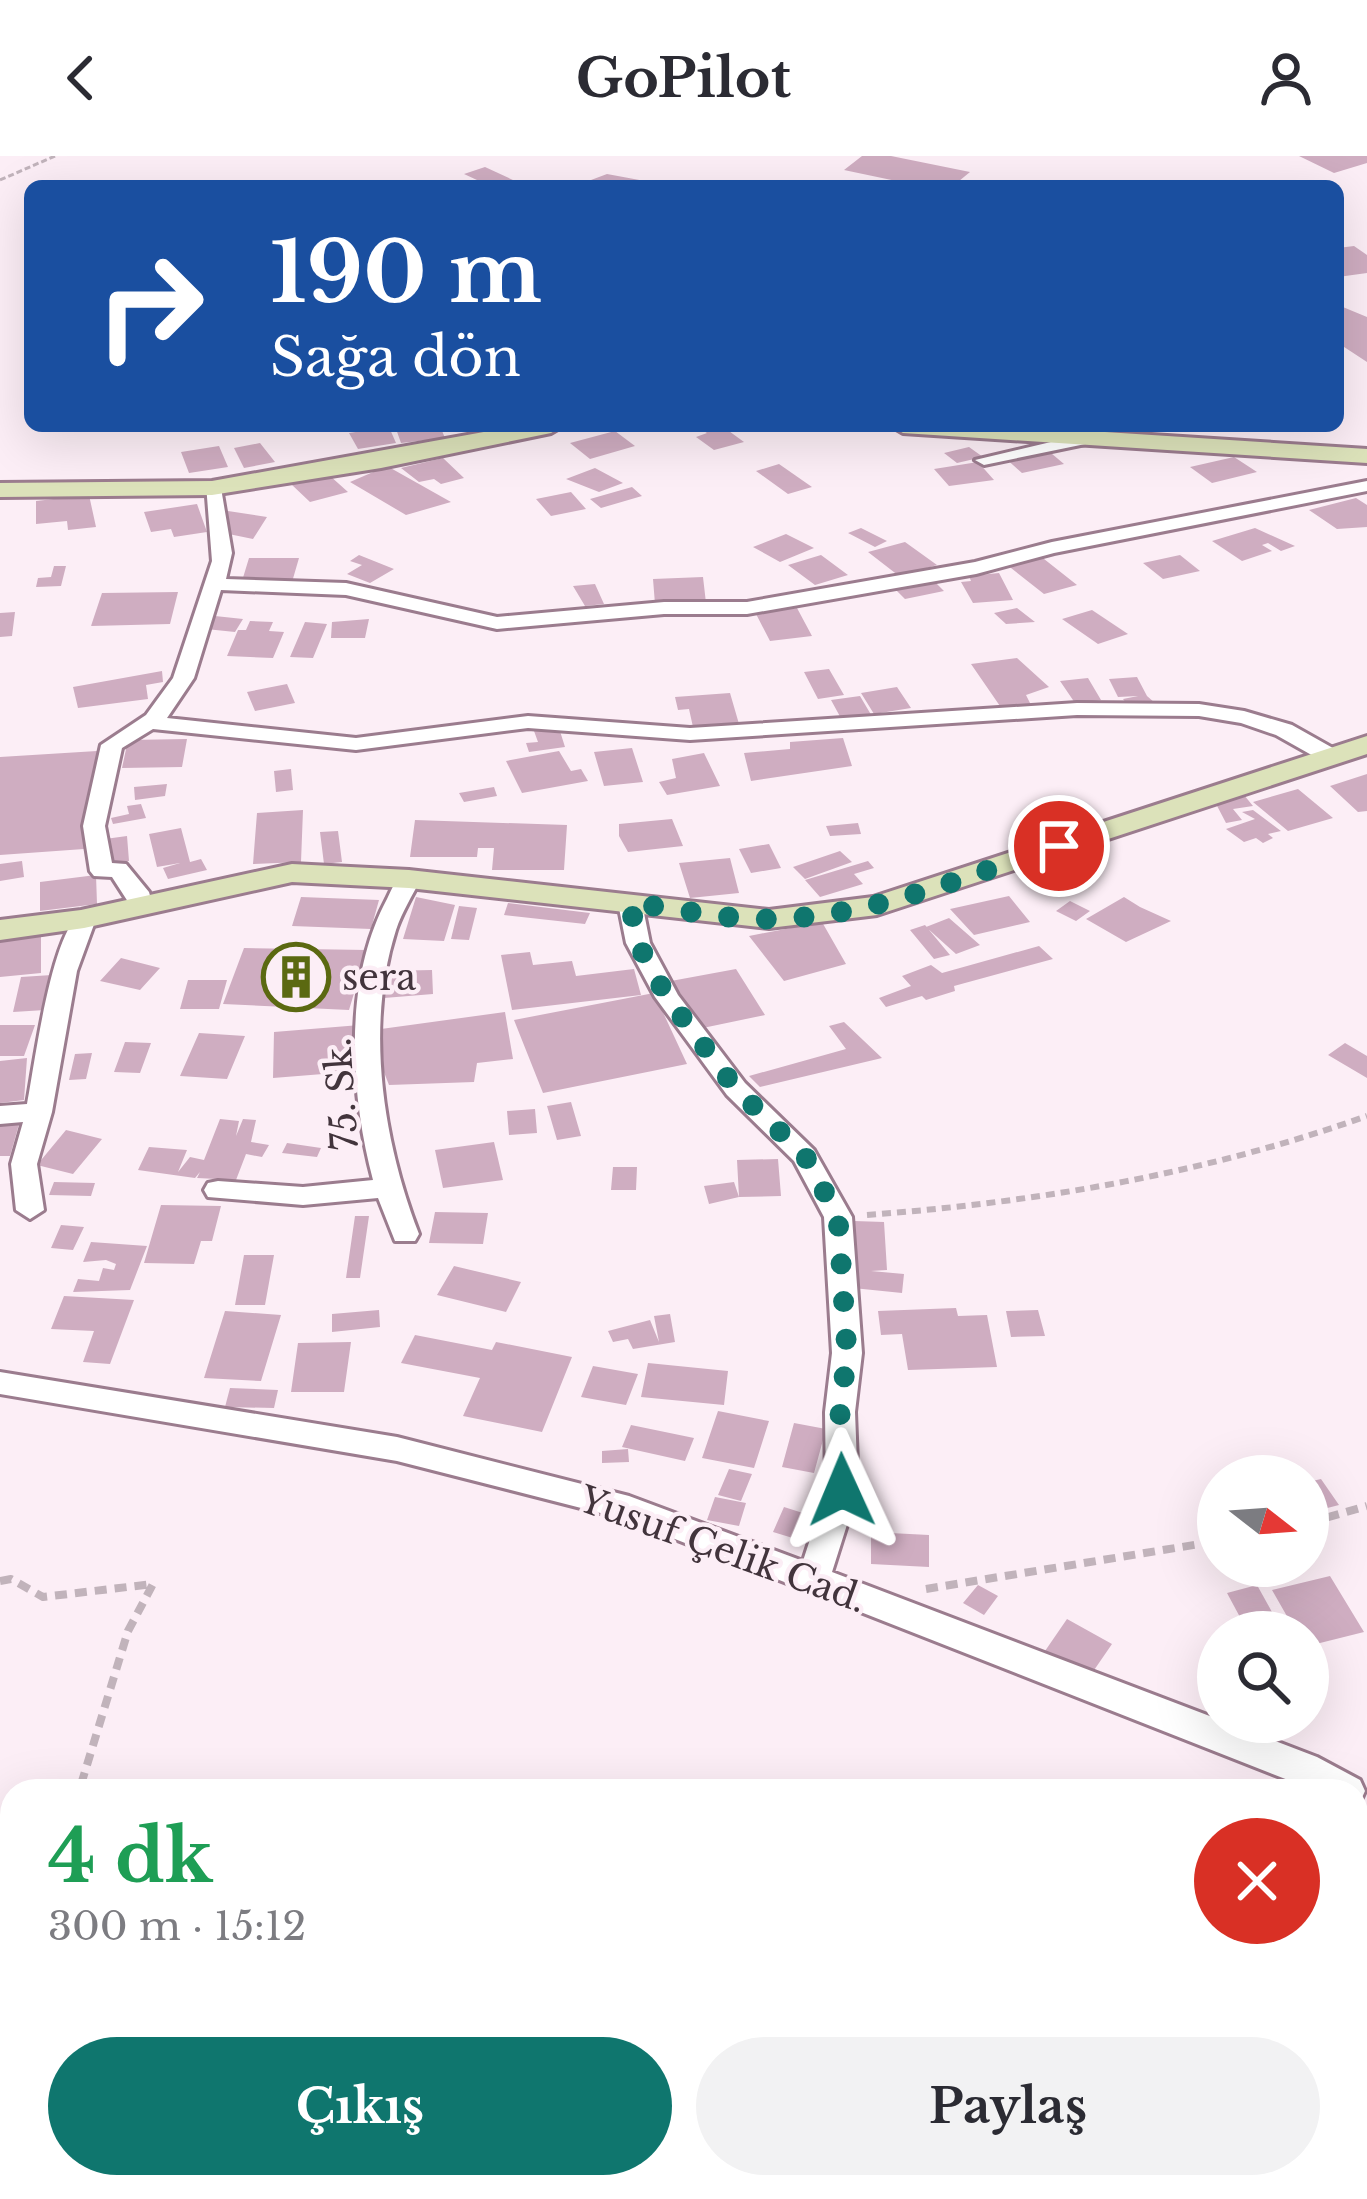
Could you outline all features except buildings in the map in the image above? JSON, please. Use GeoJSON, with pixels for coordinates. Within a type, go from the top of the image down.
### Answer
{"type":"FeatureCollection","features":[{"type":"Feature","properties":{"kind":"street"},"geometry":{"type":"LineString","coordinates":[[0,490],[212,488],[382,461],[522,432]]}},
{"type":"Feature","properties":{"kind":"street"},"geometry":{"type":"LineString","coordinates":[[1019,432],[1367,456]]}},
{"type":"Feature","properties":{"kind":"street"},"geometry":{"type":"LineString","coordinates":[[984,460],[1093,437]]}},
{"type":"Feature","properties":{"kind":"street"},"geometry":{"type":"LineString","coordinates":[[214,584],[346,589],[497,623],[664,608],[747,608],[976,568],[1052,548],[1367,486]]}},
{"type":"Feature","properties":{"kind":"street"},"geometry":{"type":"LineString","coordinates":[[140,903],[118,869],[102,871],[94,826],[112,745],[153,723],[174,699],[195,654],[202,614],[224,558],[212,488]]}},
{"type":"Feature","properties":{"kind":"street"},"geometry":{"type":"LineString","coordinates":[[153,723],[356,744],[528,722],[690,734],[1077,709],[1199,710],[1244,717],[1283,730],[1332,757]]}},
{"type":"Feature","properties":{"kind":"street"},"geometry":{"type":"LineString","coordinates":[[0,930],[84,920],[140,903],[292,873],[409,879],[769,919],[878,905],[1367,745]]}},
{"type":"Feature","properties":{"kind":"street","name":"75. Sk."},"geometry":{"type":"LineString","coordinates":[[405,1234],[385,1188],[358,1082],[385,927],[409,879]]}},
{"type":"Feature","properties":{"kind":"street"},"geometry":{"type":"LineString","coordinates":[[630,903],[638,944],[667,997],[736,1089],[805,1156],[838,1217],[847,1353],[840,1412],[842,1490],[813,1581]]}},
{"type":"Feature","properties":{"kind":"street"},"geometry":{"type":"LineString","coordinates":[[30,1210],[24,1164],[39,1112],[65,971],[84,920]]}},
{"type":"Feature","properties":{"kind":"street"},"geometry":{"type":"LineString","coordinates":[[0,1115],[39,1112]]}},
{"type":"Feature","properties":{"kind":"street"},"geometry":{"type":"LineString","coordinates":[[218,1190],[303,1196],[385,1188]]}},
{"type":"Feature","properties":{"kind":"street","name":"Yusuf Çelik Cad."},"geometry":{"type":"LineString","coordinates":[[0,1383],[397,1449],[629,1508],[1326,1779]]}},
{"type":"Feature","properties":{"kind":"path"},"geometry":{"type":"LineString","coordinates":[[0,180],[55,156]]}},
{"type":"Feature","properties":{"kind":"path"},"geometry":{"type":"LineString","coordinates":[[838,1217],[992,1207],[1082,1195],[1215,1164],[1367,1116]]}},
{"type":"Feature","properties":{"kind":"path"},"geometry":{"type":"LineString","coordinates":[[1329,1517],[1367,1506]]}},
{"type":"Feature","properties":{"kind":"path"},"geometry":{"type":"LineString","coordinates":[[877,1605],[935,1586],[1197,1543]]}},
{"type":"Feature","properties":{"kind":"path"},"geometry":{"type":"LineString","coordinates":[[0,1581],[11,1579],[43,1598],[153,1584],[128,1631],[83,1779]]}},
{"type":"Feature","properties":{"kind":"place","name":"sera"},"geometry":{"type":"Point","coordinates":[296,977]}},
{"type":"Feature","properties":{"kind":"route"},"geometry":{"type":"LineString","coordinates":[[842,1490],[840,1412],[847,1353],[838,1217],[805,1156],[736,1089],[667,997],[638,944],[630,903],[769,919],[842,910],[878,905],[1059,846]]}}]}
